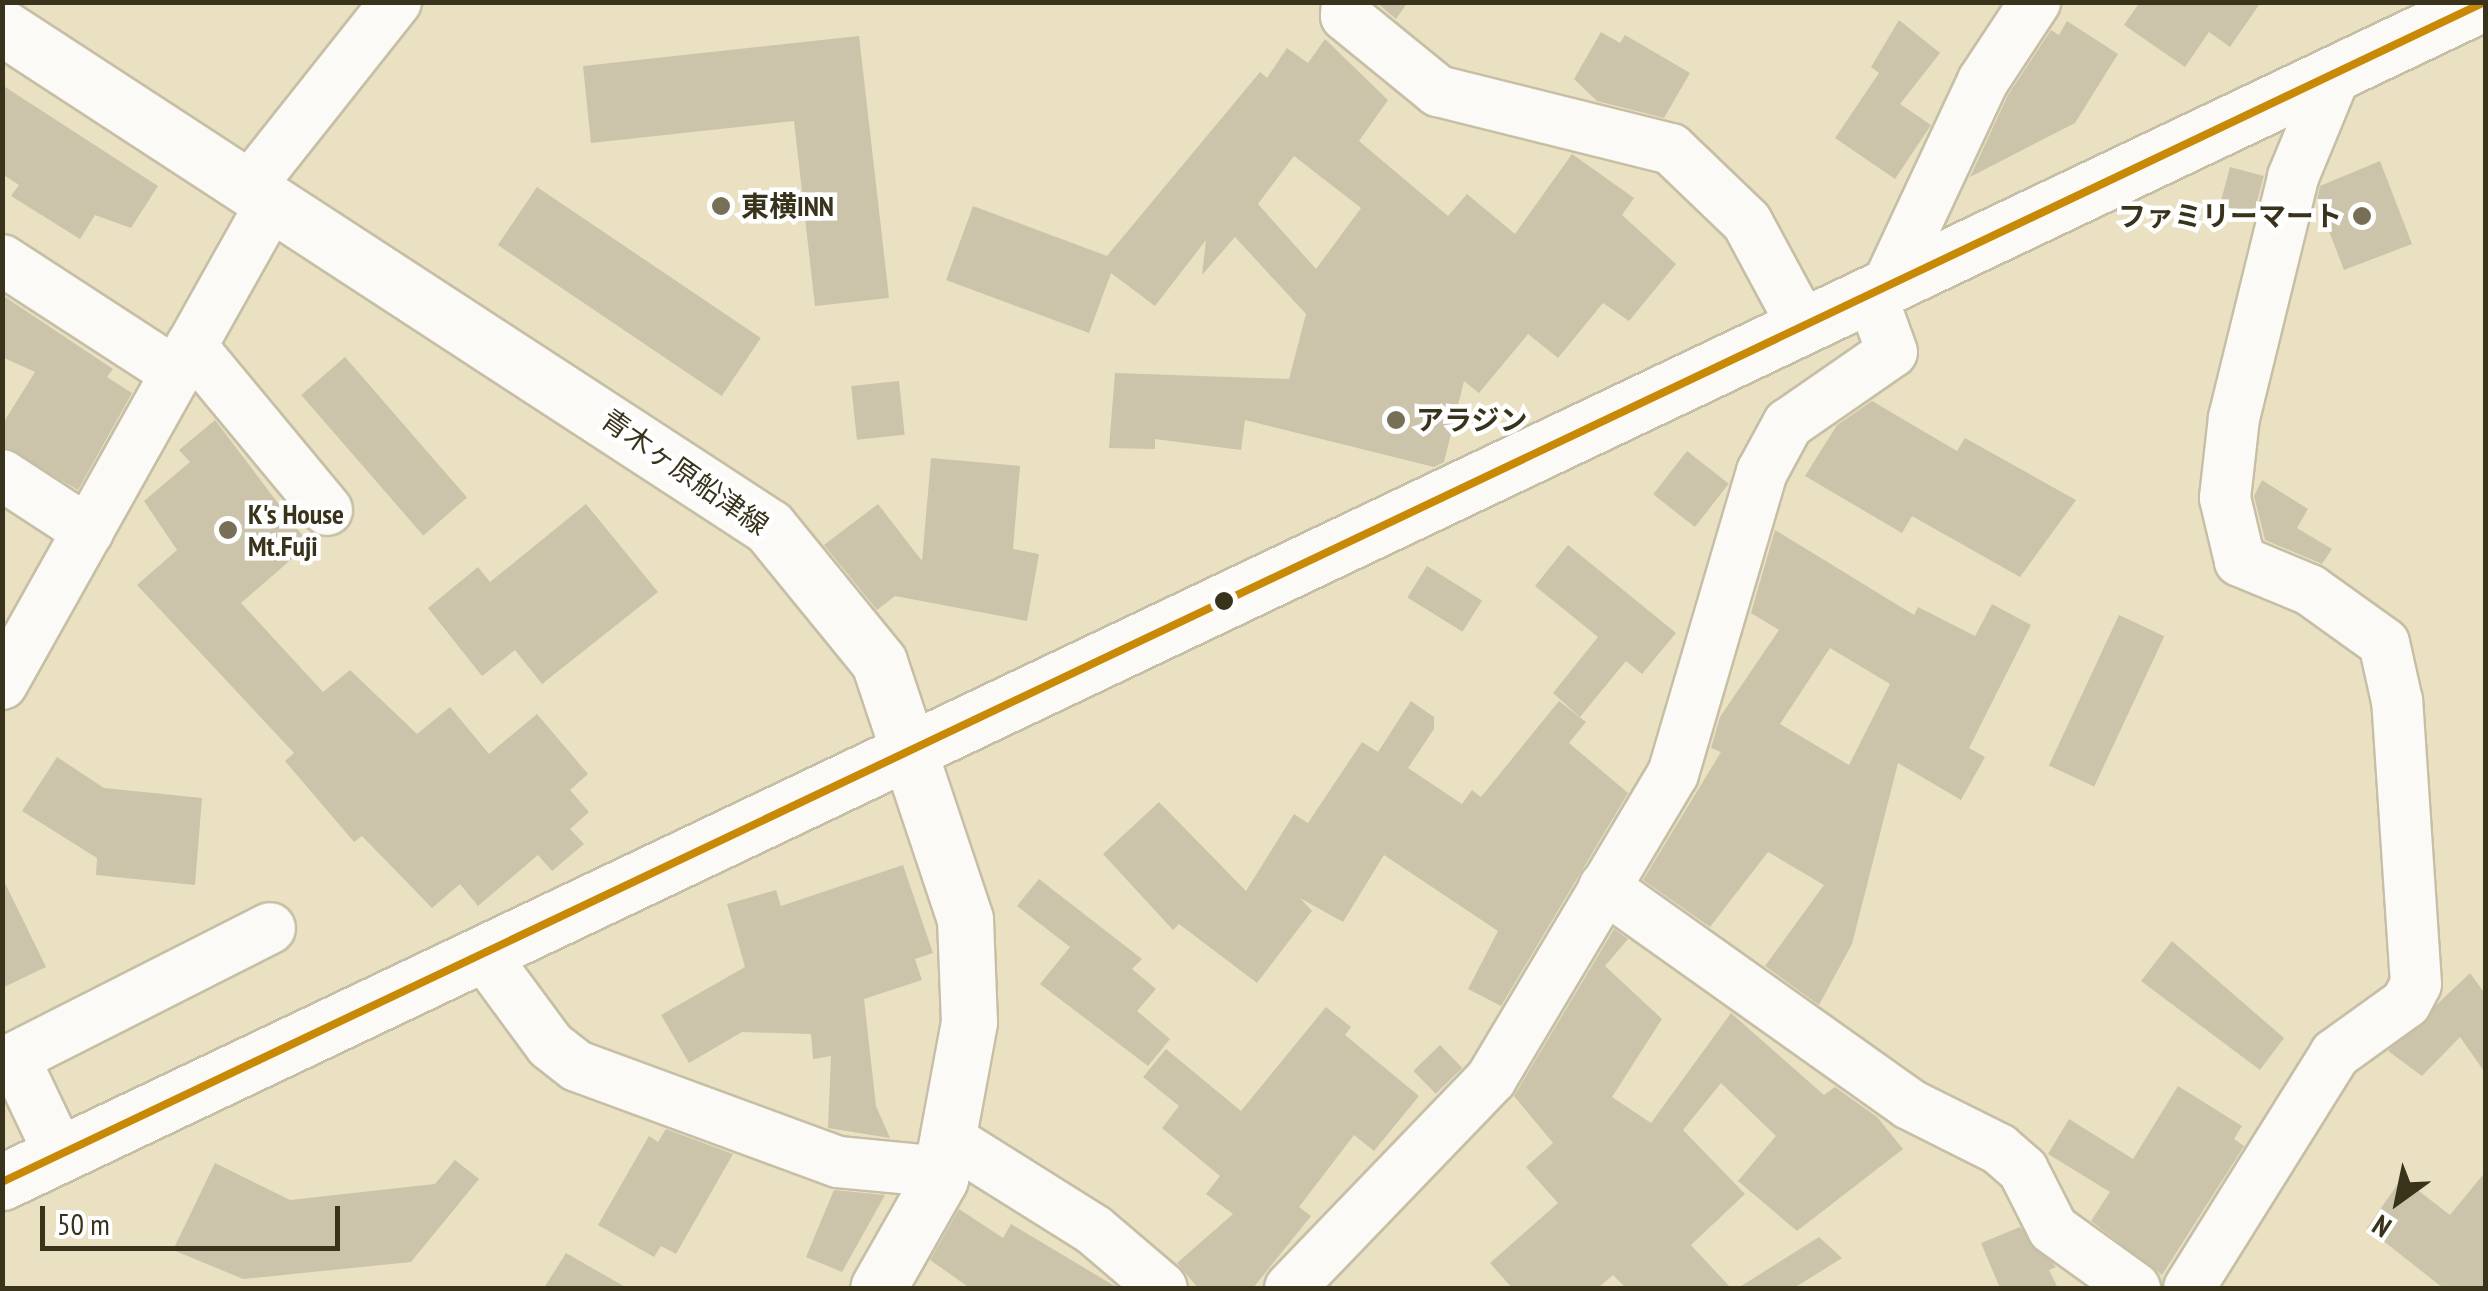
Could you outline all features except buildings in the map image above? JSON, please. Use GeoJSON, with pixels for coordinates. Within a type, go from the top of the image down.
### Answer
{"type":"FeatureCollection","features":[{"type":"Feature","properties":{"kind":"main road"},"geometry":{"type":"LineString","coordinates":[[2,1182],[2485,2]]}},
{"type":"Feature","properties":{"kind":"main road","name":"青木ヶ原船津線"},"geometry":{"type":"LineString","coordinates":[[2,27],[768,528],[878,662],[915,750],[965,919],[969,1022],[946,1155],[878,1288]]}},
{"type":"Feature","properties":{"kind":"street"},"geometry":{"type":"LineString","coordinates":[[2,684],[184,359],[261,194],[396,2]]}},
{"type":"Feature","properties":{"kind":"street"},"geometry":{"type":"LineString","coordinates":[[1346,2],[1346,16],[1438,91],[1670,148],[1747,222],[1804,326]]}},
{"type":"Feature","properties":{"kind":"street"},"geometry":{"type":"LineString","coordinates":[[1290,1288],[1491,1079],[1674,774],[1762,472],[1788,424],[1892,352],[1879,290],[1983,81],[2035,2]]}},
{"type":"Feature","properties":{"kind":"street"},"geometry":{"type":"LineString","coordinates":[[2189,1288],[2335,1054],[2406,1003],[2416,984],[2398,720],[2384,643],[2310,590],[2240,562],[2224,498],[2238,399],[2293,178],[2336,75]]}},
{"type":"Feature","properties":{"kind":"street"},"geometry":{"type":"LineString","coordinates":[[2,260],[184,359],[327,510]]}},
{"type":"Feature","properties":{"kind":"street"},"geometry":{"type":"LineString","coordinates":[[2,475],[88,531]]}},
{"type":"Feature","properties":{"kind":"street"},"geometry":{"type":"LineString","coordinates":[[1604,887],[1909,1104],[1999,1149],[2023,1170],[2053,1229],[2135,1288]]}},
{"type":"Feature","properties":{"kind":"street"},"geometry":{"type":"LineString","coordinates":[[60,1155],[8,1062],[270,928]]}},
{"type":"Feature","properties":{"kind":"street"},"geometry":{"type":"LineString","coordinates":[[482,954],[550,1045],[577,1066],[838,1162],[946,1155],[1094,1230],[1162,1288]]}},
{"type":"Feature","properties":{"kind":"transit line"},"geometry":{"type":"LineString","coordinates":[[2,1182],[2485,2]]}},
{"type":"Feature","properties":{"kind":"place","name":"東横INN"},"geometry":{"type":"Point","coordinates":[721,206]}},
{"type":"Feature","properties":{"kind":"place","name":"ファミリーマート"},"geometry":{"type":"Point","coordinates":[2362,216]}},
{"type":"Feature","properties":{"kind":"place","name":"アラジン"},"geometry":{"type":"Point","coordinates":[1396,420]}},
{"type":"Feature","properties":{"kind":"place","name":"K's House Mt.Fuji"},"geometry":{"type":"Point","coordinates":[228,530]}}]}
